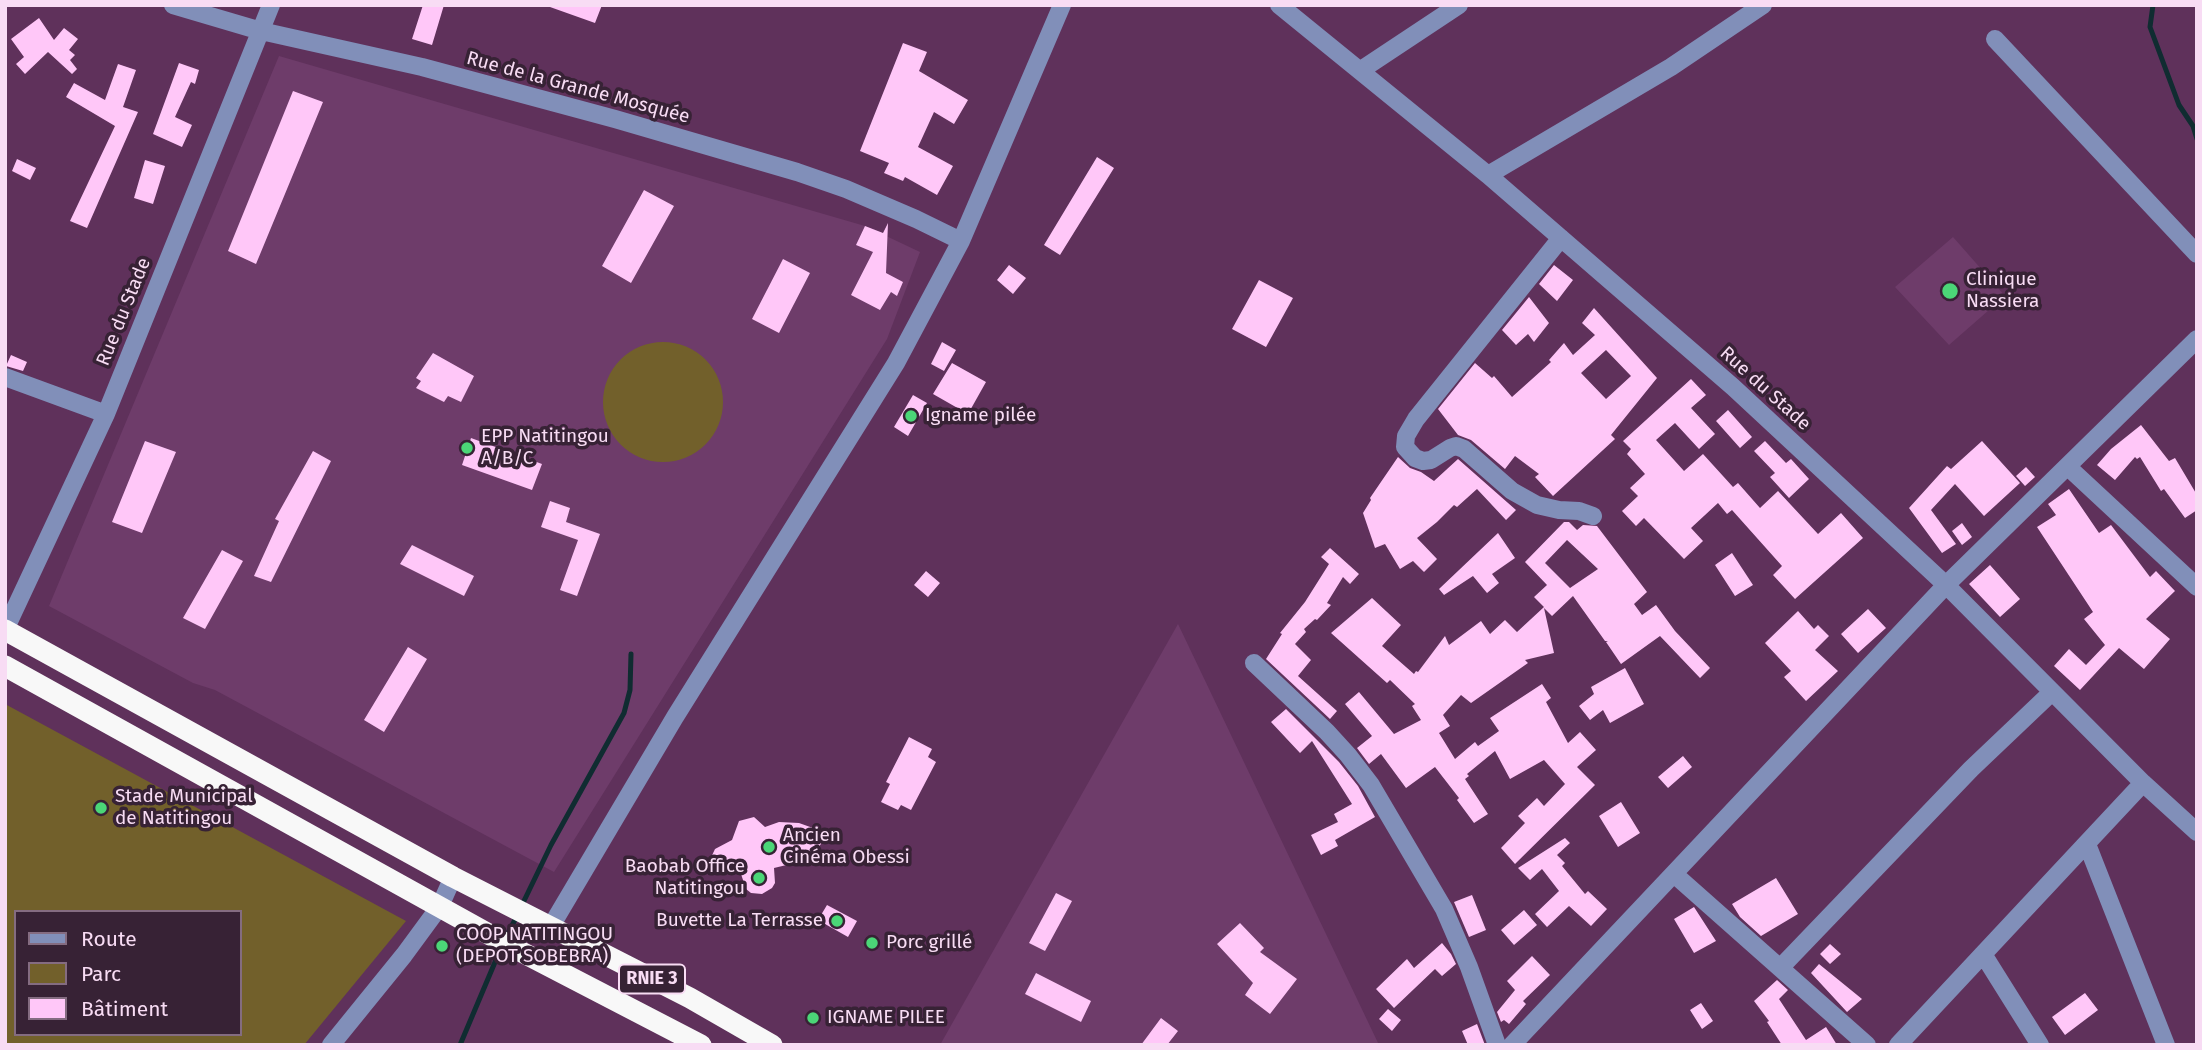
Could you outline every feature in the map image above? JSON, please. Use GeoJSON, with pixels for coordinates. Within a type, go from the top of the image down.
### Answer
{"type":"FeatureCollection","features":[{"type":"Feature","properties":{"kind":"highway","name":"RNIE 3"},"geometry":{"type":"LineString","coordinates":[[5,629],[453,877],[690,998],[772,1045]]}},
{"type":"Feature","properties":{"kind":"highway","name":"RNIE 3"},"geometry":{"type":"LineString","coordinates":[[5,666],[512,947],[701,1045]]}},
{"type":"Feature","properties":{"kind":"highway"},"geometry":{"type":"LineString","coordinates":[[672,1029],[690,998]]}},
{"type":"Feature","properties":{"kind":"street","name":"Rue de la Grande Mosquée"},"geometry":{"type":"LineString","coordinates":[[173,5],[261,31],[422,67],[797,172],[846,189],[961,241]]}},
{"type":"Feature","properties":{"kind":"street","name":"Rue du Stade"},"geometry":{"type":"LineString","coordinates":[[5,629],[106,414],[271,5]]}},
{"type":"Feature","properties":{"kind":"street"},"geometry":{"type":"LineString","coordinates":[[550,928],[675,717],[896,363],[961,241],[1062,5]]}},
{"type":"Feature","properties":{"kind":"street","name":"Rue du Stade"},"geometry":{"type":"LineString","coordinates":[[1279,5],[1488,175],[1733,387],[1946,585],[2143,783],[2197,832]]}},
{"type":"Feature","properties":{"kind":"street"},"geometry":{"type":"LineString","coordinates":[[1361,70],[1459,5]]}},
{"type":"Feature","properties":{"kind":"street"},"geometry":{"type":"LineString","coordinates":[[1488,175],[1671,67],[1763,5]]}},
{"type":"Feature","properties":{"kind":"street"},"geometry":{"type":"LineString","coordinates":[[1996,39],[2197,254]]}},
{"type":"Feature","properties":{"kind":"street"},"geometry":{"type":"LineString","coordinates":[[1561,238],[1416,419],[1406,436],[1405,447],[1415,458],[1423,461],[1431,460],[1456,446],[1464,449],[1512,491],[1537,505],[1579,511],[1593,516]]}},
{"type":"Feature","properties":{"kind":"street"},"geometry":{"type":"LineString","coordinates":[[1512,1045],[1946,585],[2197,339]]}},
{"type":"Feature","properties":{"kind":"street"},"geometry":{"type":"LineString","coordinates":[[5,376],[106,414]]}},
{"type":"Feature","properties":{"kind":"street"},"geometry":{"type":"LineString","coordinates":[[2068,467],[2197,587]]}},
{"type":"Feature","properties":{"kind":"street"},"geometry":{"type":"LineString","coordinates":[[1254,663],[1349,755],[1371,785],[1444,909],[1469,967],[1497,1045]]}},
{"type":"Feature","properties":{"kind":"street"},"geometry":{"type":"LineString","coordinates":[[1780,968],[1971,769],[2052,692]]}},
{"type":"Feature","properties":{"kind":"street"},"geometry":{"type":"LineString","coordinates":[[1898,1045],[2143,783]]}},
{"type":"Feature","properties":{"kind":"street"},"geometry":{"type":"LineString","coordinates":[[2087,844],[2166,1045]]}},
{"type":"Feature","properties":{"kind":"street"},"geometry":{"type":"LineString","coordinates":[[1674,874],[1867,1045]]}},
{"type":"Feature","properties":{"kind":"street"},"geometry":{"type":"LineString","coordinates":[[331,1045],[404,956],[440,906],[453,877]]}},
{"type":"Feature","properties":{"kind":"street"},"geometry":{"type":"LineString","coordinates":[[1983,954],[2040,1045]]}},
{"type":"Feature","properties":{"kind":"shaded area","name":"EPP Natitingou A/B/C"},"geometry":{"type":"Polygon","coordinates":[[[279,56],[865,226],[920,252],[887,339],[554,872],[215,690],[193,683],[49,606],[279,56]]]}},
{"type":"Feature","properties":{"kind":"shaded area","name":"Clinique Nassiera"},"geometry":{"type":"Polygon","coordinates":[[[1953,237],[2005,296],[1949,345],[1895,287],[1953,237]]]}},
{"type":"Feature","properties":{"kind":"shaded area"},"geometry":{"type":"Polygon","coordinates":[[[1178,624],[1379,1045],[940,1045],[1178,624]]]}},
{"type":"Feature","properties":{"kind":"green space"},"geometry":{"type":"Polygon","coordinates":[[[663,342],[686,347],[705,360],[718,379],[723,402],[718,425],[705,444],[686,457],[663,462],[640,457],[621,444],[608,425],[603,402],[608,379],[621,360],[640,347],[663,342]]]}},
{"type":"Feature","properties":{"kind":"green space","name":"Stade Municipal de Natitingou"},"geometry":{"type":"Polygon","coordinates":[[[5,704],[406,921],[304,1045],[5,1045],[5,704]]]}},
{"type":"Feature","properties":{"kind":"building"},"geometry":{"type":"Polygon","coordinates":[[[423,5],[444,5],[432,45],[412,39],[423,5]]]}},
{"type":"Feature","properties":{"kind":"building"},"geometry":{"type":"Polygon","coordinates":[[[602,5],[595,23],[550,7],[602,5]]]}},
{"type":"Feature","properties":{"kind":"building"},"geometry":{"type":"Polygon","coordinates":[[[39,18],[54,40],[64,28],[78,39],[69,50],[75,55],[70,60],[77,69],[72,74],[48,52],[25,74],[16,64],[24,57],[11,39],[39,18]]]}},
{"type":"Feature","properties":{"kind":"building"},"geometry":{"type":"Polygon","coordinates":[[[903,43],[927,52],[919,71],[968,100],[954,124],[934,112],[918,147],[953,166],[937,195],[905,177],[903,181],[884,173],[889,163],[860,151],[903,43]]]}},
{"type":"Feature","properties":{"kind":"building"},"geometry":{"type":"Polygon","coordinates":[[[179,63],[199,70],[195,84],[191,82],[175,117],[192,125],[182,147],[153,134],[179,63]]]}},
{"type":"Feature","properties":{"kind":"building"},"geometry":{"type":"Polygon","coordinates":[[[118,64],[136,70],[123,107],[138,112],[87,228],[70,221],[115,126],[66,97],[74,83],[105,100],[118,64]]]}},
{"type":"Feature","properties":{"kind":"building"},"geometry":{"type":"Polygon","coordinates":[[[293,91],[323,102],[256,264],[228,251],[293,91]]]}},
{"type":"Feature","properties":{"kind":"building"},"geometry":{"type":"Polygon","coordinates":[[[1097,157],[1114,168],[1060,255],[1044,245],[1097,157]]]}},
{"type":"Feature","properties":{"kind":"building"},"geometry":{"type":"Polygon","coordinates":[[[17,159],[36,168],[30,180],[12,171],[17,159]]]}},
{"type":"Feature","properties":{"kind":"building"},"geometry":{"type":"Polygon","coordinates":[[[145,160],[165,166],[153,204],[134,198],[145,160]]]}},
{"type":"Feature","properties":{"kind":"building"},"geometry":{"type":"Polygon","coordinates":[[[644,190],[674,206],[631,283],[602,266],[644,190]]]}},
{"type":"Feature","properties":{"kind":"building"},"geometry":{"type":"Polygon","coordinates":[[[888,223],[886,273],[903,282],[897,296],[891,292],[880,310],[851,295],[873,252],[856,245],[865,226],[883,233],[888,223]]]}},
{"type":"Feature","properties":{"kind":"building"},"geometry":{"type":"Polygon","coordinates":[[[783,259],[810,273],[779,333],[752,319],[783,259]]]}},
{"type":"Feature","properties":{"kind":"building"},"geometry":{"type":"Polygon","coordinates":[[[1009,265],[1026,278],[1013,294],[997,280],[1009,265]]]}},
{"type":"Feature","properties":{"kind":"building"},"geometry":{"type":"Polygon","coordinates":[[[1554,265],[1573,280],[1557,301],[1539,284],[1554,265]]]}},
{"type":"Feature","properties":{"kind":"building"},"geometry":{"type":"Polygon","coordinates":[[[1259,280],[1293,298],[1266,347],[1232,329],[1259,280]]]}},
{"type":"Feature","properties":{"kind":"building"},"geometry":{"type":"Polygon","coordinates":[[[1529,297],[1549,323],[1534,342],[1528,334],[1516,345],[1502,330],[1529,297]]]}},
{"type":"Feature","properties":{"kind":"building"},"geometry":{"type":"Polygon","coordinates":[[[1594,308],[1657,378],[1611,435],[1615,439],[1553,496],[1535,477],[1539,474],[1515,456],[1505,469],[1471,440],[1458,435],[1438,409],[1475,363],[1492,378],[1494,376],[1512,397],[1551,362],[1549,360],[1564,343],[1573,355],[1595,335],[1582,323],[1594,308]],[[1606,350],[1581,373],[1606,399],[1631,376],[1606,350]]]}},
{"type":"Feature","properties":{"kind":"building"},"geometry":{"type":"Polygon","coordinates":[[[942,342],[956,350],[944,371],[931,364],[942,342]]]}},
{"type":"Feature","properties":{"kind":"building"},"geometry":{"type":"Polygon","coordinates":[[[433,353],[474,376],[461,402],[448,396],[444,402],[416,388],[421,381],[416,378],[433,353]]]}},
{"type":"Feature","properties":{"kind":"building"},"geometry":{"type":"Polygon","coordinates":[[[11,355],[27,362],[23,371],[6,366],[11,355]]]}},
{"type":"Feature","properties":{"kind":"building"},"geometry":{"type":"Polygon","coordinates":[[[952,363],[986,382],[968,414],[933,394],[952,363]]]}},
{"type":"Feature","properties":{"kind":"building"},"geometry":{"type":"Polygon","coordinates":[[[1691,379],[1706,395],[1691,408],[1715,434],[1699,449],[1675,423],[1656,440],[1684,471],[1703,454],[1733,487],[1738,483],[1760,508],[1778,491],[1818,534],[1841,513],[1863,538],[1795,599],[1773,575],[1782,566],[1732,510],[1727,514],[1718,503],[1691,528],[1703,541],[1684,559],[1644,518],[1636,526],[1622,511],[1638,496],[1630,488],[1645,474],[1627,454],[1631,449],[1623,441],[1691,379]]]}},
{"type":"Feature","properties":{"kind":"building"},"geometry":{"type":"Polygon","coordinates":[[[913,395],[927,403],[908,436],[894,427],[913,395]]]}},
{"type":"Feature","properties":{"kind":"building"},"geometry":{"type":"Polygon","coordinates":[[[1728,410],[1752,437],[1740,448],[1716,421],[1728,410]]]}},
{"type":"Feature","properties":{"kind":"building"},"geometry":{"type":"Polygon","coordinates":[[[2141,425],[2169,461],[2175,458],[2197,495],[2197,510],[2185,518],[2164,489],[2161,491],[2140,457],[2135,457],[2115,480],[2097,465],[2111,449],[2141,425]]]}},
{"type":"Feature","properties":{"kind":"building"},"geometry":{"type":"Polygon","coordinates":[[[471,438],[542,464],[532,490],[462,465],[471,438]]]}},
{"type":"Feature","properties":{"kind":"building"},"geometry":{"type":"Polygon","coordinates":[[[145,441],[176,452],[142,533],[112,522],[145,441]]]}},
{"type":"Feature","properties":{"kind":"building"},"geometry":{"type":"Polygon","coordinates":[[[1765,441],[1786,463],[1791,459],[1809,479],[1789,498],[1770,477],[1775,473],[1754,451],[1765,441]]]}},
{"type":"Feature","properties":{"kind":"building"},"geometry":{"type":"Polygon","coordinates":[[[1982,441],[2020,483],[1984,516],[1955,484],[1931,510],[1956,544],[1942,553],[1909,508],[1947,466],[1951,469],[1982,441]]]}},
{"type":"Feature","properties":{"kind":"building"},"geometry":{"type":"Polygon","coordinates":[[[313,451],[331,461],[271,582],[254,576],[279,521],[275,519],[313,451]]]}},
{"type":"Feature","properties":{"kind":"building"},"geometry":{"type":"Polygon","coordinates":[[[1398,457],[1410,468],[1434,481],[1458,459],[1516,510],[1506,520],[1477,489],[1457,507],[1454,505],[1417,538],[1437,559],[1424,572],[1413,561],[1400,569],[1385,544],[1375,548],[1363,513],[1398,457]]]}},
{"type":"Feature","properties":{"kind":"building"},"geometry":{"type":"Polygon","coordinates":[[[2026,467],[2035,477],[2025,486],[2016,476],[2026,467]]]}},
{"type":"Feature","properties":{"kind":"building"},"geometry":{"type":"Polygon","coordinates":[[[2069,489],[2099,533],[2111,525],[2150,577],[2156,571],[2175,591],[2146,619],[2170,639],[2144,669],[2119,648],[2080,690],[2054,666],[2069,649],[2086,665],[2105,645],[2084,619],[2093,612],[2037,527],[2056,515],[2048,504],[2069,489]]]}},
{"type":"Feature","properties":{"kind":"building"},"geometry":{"type":"Polygon","coordinates":[[[550,501],[570,508],[566,522],[600,534],[577,596],[560,590],[578,540],[541,527],[550,501]]]}},
{"type":"Feature","properties":{"kind":"building"},"geometry":{"type":"Polygon","coordinates":[[[1564,522],[1569,522],[1577,530],[1583,525],[1597,526],[1647,592],[1634,604],[1642,615],[1656,605],[1675,631],[1710,668],[1700,678],[1660,636],[1621,664],[1606,642],[1608,641],[1605,641],[1573,596],[1552,616],[1544,608],[1554,653],[1525,660],[1528,663],[1471,703],[1461,695],[1443,715],[1450,726],[1439,733],[1455,759],[1475,742],[1478,746],[1499,731],[1490,718],[1542,684],[1551,698],[1546,702],[1568,743],[1580,732],[1596,750],[1577,767],[1595,785],[1515,864],[1501,848],[1525,823],[1518,816],[1537,798],[1544,806],[1565,784],[1544,760],[1510,779],[1495,751],[1467,774],[1469,776],[1465,779],[1488,814],[1474,823],[1435,767],[1406,788],[1381,754],[1369,764],[1357,748],[1372,736],[1345,704],[1359,692],[1394,734],[1421,720],[1412,706],[1415,704],[1390,680],[1387,683],[1331,633],[1372,598],[1401,625],[1382,646],[1414,674],[1445,636],[1449,645],[1481,621],[1490,634],[1505,620],[1517,632],[1544,607],[1534,597],[1547,585],[1525,562],[1564,522]],[[1567,540],[1545,563],[1570,588],[1598,569],[1567,540]]]}},
{"type":"Feature","properties":{"kind":"building"},"geometry":{"type":"Polygon","coordinates":[[[1962,523],[1972,537],[1962,545],[1952,531],[1962,523]]]}},
{"type":"Feature","properties":{"kind":"building"},"geometry":{"type":"Polygon","coordinates":[[[1498,533],[1515,558],[1492,574],[1499,583],[1487,593],[1473,576],[1444,595],[1439,589],[1498,533]]]}},
{"type":"Feature","properties":{"kind":"building"},"geometry":{"type":"Polygon","coordinates":[[[412,545],[474,576],[464,596],[400,564],[412,545]]]}},
{"type":"Feature","properties":{"kind":"building"},"geometry":{"type":"Polygon","coordinates":[[[1330,548],[1359,574],[1350,584],[1343,577],[1327,603],[1331,605],[1304,629],[1306,632],[1295,644],[1311,660],[1298,676],[1337,711],[1330,719],[1266,659],[1282,634],[1280,633],[1305,602],[1329,564],[1321,557],[1330,548]]]}},
{"type":"Feature","properties":{"kind":"building"},"geometry":{"type":"Polygon","coordinates":[[[222,550],[243,561],[205,629],[183,618],[222,550]]]}},
{"type":"Feature","properties":{"kind":"building"},"geometry":{"type":"Polygon","coordinates":[[[1732,553],[1753,585],[1735,596],[1715,565],[1732,553]]]}},
{"type":"Feature","properties":{"kind":"building"},"geometry":{"type":"Polygon","coordinates":[[[1990,565],[2020,599],[2000,617],[1969,584],[1990,565]]]}},
{"type":"Feature","properties":{"kind":"building"},"geometry":{"type":"Polygon","coordinates":[[[926,571],[940,583],[928,597],[914,585],[926,571]]]}},
{"type":"Feature","properties":{"kind":"building"},"geometry":{"type":"Polygon","coordinates":[[[1868,609],[1886,628],[1858,653],[1841,634],[1868,609]]]}},
{"type":"Feature","properties":{"kind":"building"},"geometry":{"type":"Polygon","coordinates":[[[1798,611],[1814,629],[1818,625],[1829,636],[1815,650],[1838,671],[1806,701],[1784,677],[1791,671],[1765,643],[1798,611]]]}},
{"type":"Feature","properties":{"kind":"building"},"geometry":{"type":"Polygon","coordinates":[[[408,647],[427,659],[384,732],[364,720],[408,647]]]}},
{"type":"Feature","properties":{"kind":"building"},"geometry":{"type":"Polygon","coordinates":[[[1625,668],[1644,704],[1610,723],[1603,710],[1590,720],[1579,706],[1594,694],[1591,687],[1625,668]]]}},
{"type":"Feature","properties":{"kind":"building"},"geometry":{"type":"Polygon","coordinates":[[[1286,709],[1339,762],[1358,786],[1375,817],[1335,840],[1338,846],[1321,855],[1311,835],[1338,822],[1334,814],[1352,804],[1312,741],[1300,753],[1271,722],[1286,709]]]}},
{"type":"Feature","properties":{"kind":"building"},"geometry":{"type":"Polygon","coordinates":[[[909,737],[932,749],[928,757],[936,762],[911,810],[901,805],[898,810],[881,802],[890,784],[886,782],[909,737]]]}},
{"type":"Feature","properties":{"kind":"building"},"geometry":{"type":"Polygon","coordinates":[[[1683,756],[1692,767],[1668,788],[1658,777],[1683,756]]]}},
{"type":"Feature","properties":{"kind":"building"},"geometry":{"type":"Polygon","coordinates":[[[1621,802],[1640,833],[1618,847],[1599,816],[1621,802]]]}},
{"type":"Feature","properties":{"kind":"building","name":"Ancien Cinéma Obessi"},"geometry":{"type":"Polygon","coordinates":[[[754,817],[765,827],[779,822],[799,823],[813,828],[821,844],[799,862],[774,868],[775,883],[762,894],[751,893],[746,889],[741,874],[720,874],[708,864],[715,849],[732,840],[739,821],[754,817]]]}},
{"type":"Feature","properties":{"kind":"building"},"geometry":{"type":"Polygon","coordinates":[[[1565,838],[1570,843],[1557,855],[1565,863],[1562,866],[1585,894],[1588,891],[1607,909],[1591,926],[1569,906],[1547,927],[1535,914],[1559,891],[1542,869],[1530,880],[1518,868],[1565,838]]]}},
{"type":"Feature","properties":{"kind":"building"},"geometry":{"type":"Polygon","coordinates":[[[1776,878],[1798,914],[1761,936],[1740,917],[1732,904],[1776,878]]]}},
{"type":"Feature","properties":{"kind":"building"},"geometry":{"type":"Polygon","coordinates":[[[1056,893],[1072,901],[1045,951],[1029,943],[1056,893]]]}},
{"type":"Feature","properties":{"kind":"building"},"geometry":{"type":"Polygon","coordinates":[[[1472,895],[1486,930],[1469,937],[1454,902],[1472,895]]]}},
{"type":"Feature","properties":{"kind":"building","name":"Buvette La Terrasse"},"geometry":{"type":"Polygon","coordinates":[[[827,905],[857,921],[848,937],[818,920],[827,905]]]}},
{"type":"Feature","properties":{"kind":"building"},"geometry":{"type":"Polygon","coordinates":[[[1694,907],[1716,941],[1694,953],[1674,919],[1694,907]]]}},
{"type":"Feature","properties":{"kind":"building"},"geometry":{"type":"Polygon","coordinates":[[[1524,910],[1537,925],[1514,945],[1501,930],[1524,910]]]}},
{"type":"Feature","properties":{"kind":"building"},"geometry":{"type":"Polygon","coordinates":[[[1240,923],[1264,948],[1260,952],[1297,979],[1270,1014],[1245,995],[1253,983],[1217,944],[1240,923]]]}},
{"type":"Feature","properties":{"kind":"building"},"geometry":{"type":"Polygon","coordinates":[[[1442,943],[1456,964],[1442,976],[1435,969],[1394,1008],[1376,989],[1407,959],[1414,968],[1442,943]]]}},
{"type":"Feature","properties":{"kind":"building"},"geometry":{"type":"Polygon","coordinates":[[[1830,944],[1841,954],[1830,964],[1820,954],[1830,944]]]}},
{"type":"Feature","properties":{"kind":"building"},"geometry":{"type":"Polygon","coordinates":[[[1532,956],[1550,975],[1523,1001],[1526,1004],[1509,1024],[1504,1020],[1501,1022],[1497,1012],[1515,990],[1507,981],[1532,956]]]}},
{"type":"Feature","properties":{"kind":"building"},"geometry":{"type":"Polygon","coordinates":[[[1819,964],[1862,999],[1847,1012],[1811,973],[1819,964]]]}},
{"type":"Feature","properties":{"kind":"building"},"geometry":{"type":"Polygon","coordinates":[[[1036,973],[1091,1001],[1081,1022],[1025,994],[1036,973]]]}},
{"type":"Feature","properties":{"kind":"building"},"geometry":{"type":"Polygon","coordinates":[[[1777,980],[1788,990],[1779,999],[1806,1040],[1826,1027],[1837,1045],[1782,1045],[1754,1001],[1777,980]]]}},
{"type":"Feature","properties":{"kind":"building"},"geometry":{"type":"Polygon","coordinates":[[[2085,993],[2098,1010],[2065,1035],[2052,1017],[2085,993]]]}},
{"type":"Feature","properties":{"kind":"building"},"geometry":{"type":"Polygon","coordinates":[[[1701,1003],[1713,1021],[1702,1029],[1690,1010],[1701,1003]]]}},
{"type":"Feature","properties":{"kind":"building"},"geometry":{"type":"Polygon","coordinates":[[[1388,1009],[1401,1020],[1392,1031],[1379,1019],[1388,1009]]]}},
{"type":"Feature","properties":{"kind":"building"},"geometry":{"type":"Polygon","coordinates":[[[1161,1018],[1178,1031],[1167,1045],[1141,1045],[1161,1018]]]}},
{"type":"Feature","properties":{"kind":"building"},"geometry":{"type":"Polygon","coordinates":[[[1477,1024],[1485,1045],[1468,1045],[1462,1031],[1477,1024]]]}},
{"type":"Feature","properties":{"kind":"waterway"},"geometry":{"type":"LineString","coordinates":[[2153,5],[2150,27],[2179,105],[2193,126],[2197,139]]}},
{"type":"Feature","properties":{"kind":"waterway"},"geometry":{"type":"LineString","coordinates":[[522,905],[551,845],[624,713],[630,690],[631,654]]}},
{"type":"Feature","properties":{"kind":"waterway"},"geometry":{"type":"LineString","coordinates":[[505,939],[518,914]]}},
{"type":"Feature","properties":{"kind":"waterway"},"geometry":{"type":"LineString","coordinates":[[460,1045],[501,948]]}},
{"type":"Feature","properties":{"kind":"place","name":"Clinique Nassiera"},"geometry":{"type":"Point","coordinates":[1950,291]}},
{"type":"Feature","properties":{"kind":"place","name":"Igname pilée"},"geometry":{"type":"Point","coordinates":[911,416]}},
{"type":"Feature","properties":{"kind":"place","name":"EPP Natitingou A/B/C"},"geometry":{"type":"Point","coordinates":[467,448]}},
{"type":"Feature","properties":{"kind":"place","name":"Stade Municipal de Natitingou"},"geometry":{"type":"Point","coordinates":[101,808]}},
{"type":"Feature","properties":{"kind":"place","name":"Ancien Cinéma Obessi"},"geometry":{"type":"Point","coordinates":[769,847]}},
{"type":"Feature","properties":{"kind":"place","name":"Baobab Office Natitingou"},"geometry":{"type":"Point","coordinates":[759,878]}},
{"type":"Feature","properties":{"kind":"place","name":"Buvette La Terrasse"},"geometry":{"type":"Point","coordinates":[837,921]}},
{"type":"Feature","properties":{"kind":"place","name":"Porc grillé"},"geometry":{"type":"Point","coordinates":[872,943]}},
{"type":"Feature","properties":{"kind":"place","name":"COOP NATITINGOU (DEPOT SOBEBRA)"},"geometry":{"type":"Point","coordinates":[442,946]}},
{"type":"Feature","properties":{"kind":"place","name":"IGNAME PILEE"},"geometry":{"type":"Point","coordinates":[813,1018]}}]}
